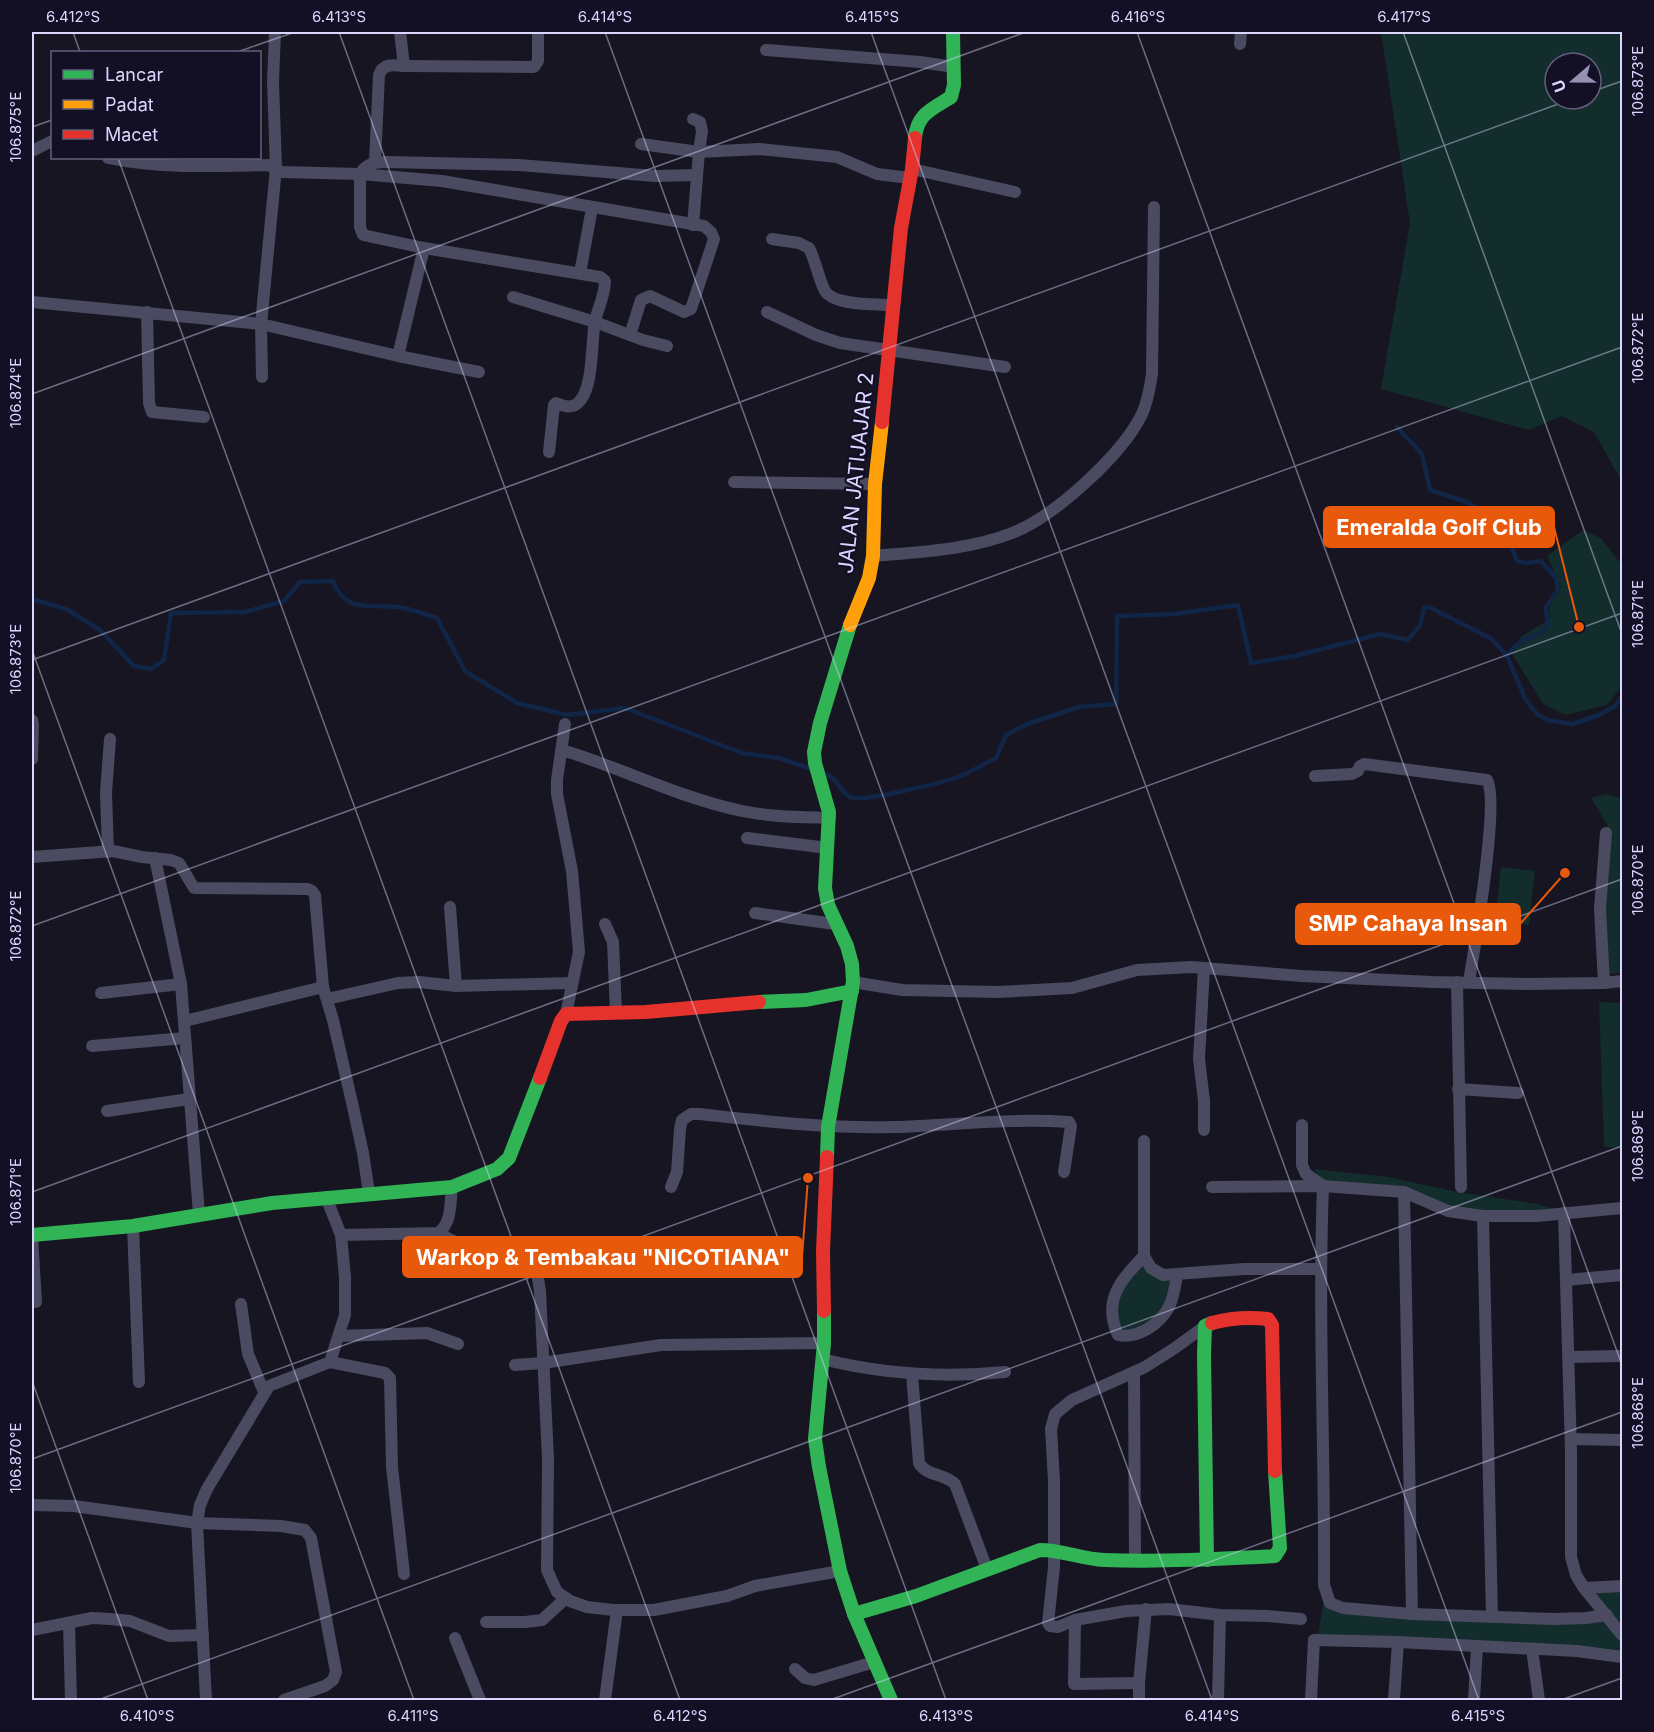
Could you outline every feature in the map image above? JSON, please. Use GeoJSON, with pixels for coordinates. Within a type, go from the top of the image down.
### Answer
{"type":"FeatureCollection","features":[{"type":"Feature","properties":{"kind":"street"},"geometry":{"type":"LineString","coordinates":[[262,377],[261,324],[276,168],[273,82],[275,32]]}},
{"type":"Feature","properties":{"kind":"street"},"geometry":{"type":"LineString","coordinates":[[400,32],[404,66]]}},
{"type":"Feature","properties":{"kind":"street"},"geometry":{"type":"LineString","coordinates":[[375,162],[381,69],[387,65],[534,67],[538,61],[538,32]]}},
{"type":"Feature","properties":{"kind":"street","name":"JALAN JATIJAJAR 2"},"geometry":{"type":"LineString","coordinates":[[891,1701],[854,1614],[840,1571],[815,1439],[824,1343],[823,1251],[828,1127],[852,986],[852,964],[847,945],[835,924],[828,905],[825,888],[830,818],[815,763],[815,741],[851,621],[869,578],[873,556],[875,484],[892,305],[916,124],[922,116],[951,97],[954,85],[953,32]]}},
{"type":"Feature","properties":{"kind":"street"},"geometry":{"type":"LineString","coordinates":[[766,50],[920,62],[954,67]]}},
{"type":"Feature","properties":{"kind":"street"},"geometry":{"type":"LineString","coordinates":[[693,119],[698,120],[702,127],[693,225]]}},
{"type":"Feature","properties":{"kind":"street"},"geometry":{"type":"LineString","coordinates":[[32,151],[51,141]]}},
{"type":"Feature","properties":{"kind":"street"},"geometry":{"type":"LineString","coordinates":[[641,144],[699,152],[759,149],[837,157],[877,174],[911,173],[1015,192]]}},
{"type":"Feature","properties":{"kind":"street"},"geometry":{"type":"LineString","coordinates":[[118,159],[178,165],[269,165],[281,172],[360,174],[442,181],[704,226],[711,232],[714,239],[691,309],[684,312],[650,296],[645,298],[641,300],[630,335]]}},
{"type":"Feature","properties":{"kind":"street"},"geometry":{"type":"LineString","coordinates":[[549,452],[554,405],[556,403],[569,407],[575,405],[582,398],[590,374],[595,322],[605,281],[600,277],[580,273],[424,248],[363,235],[360,227],[360,174],[364,168],[375,162],[519,165],[655,176],[696,175]]}},
{"type":"Feature","properties":{"kind":"street"},"geometry":{"type":"LineString","coordinates":[[873,556],[946,548],[987,541],[1013,533],[1053,510],[1096,472],[1123,441],[1141,416],[1149,396],[1152,375],[1154,207]]}},
{"type":"Feature","properties":{"kind":"street"},"geometry":{"type":"LineString","coordinates":[[580,273],[592,208]]}},
{"type":"Feature","properties":{"kind":"street"},"geometry":{"type":"LineString","coordinates":[[772,239],[799,243],[809,248],[824,291],[830,297],[838,300],[892,305]]}},
{"type":"Feature","properties":{"kind":"street"},"geometry":{"type":"LineString","coordinates":[[398,356],[424,248]]}},
{"type":"Feature","properties":{"kind":"street"},"geometry":{"type":"LineString","coordinates":[[513,297],[595,322],[643,340],[667,345]]}},
{"type":"Feature","properties":{"kind":"street"},"geometry":{"type":"LineString","coordinates":[[32,302],[261,324],[479,372]]}},
{"type":"Feature","properties":{"kind":"street"},"geometry":{"type":"LineString","coordinates":[[147,312],[149,403],[152,412],[204,417]]}},
{"type":"Feature","properties":{"kind":"street"},"geometry":{"type":"LineString","coordinates":[[767,312],[816,335],[840,343],[1005,368]]}},
{"type":"Feature","properties":{"kind":"street"},"geometry":{"type":"LineString","coordinates":[[734,482],[875,484]]}},
{"type":"Feature","properties":{"kind":"street"},"geometry":{"type":"LineString","coordinates":[[32,720],[32,759]]}},
{"type":"Feature","properties":{"kind":"street"},"geometry":{"type":"LineString","coordinates":[[36,1302],[32,1236],[133,1226],[200,1214],[326,1197],[452,1187],[497,1169],[509,1158],[561,1021],[566,1014],[579,952],[572,871],[557,794],[565,724]]}},
{"type":"Feature","properties":{"kind":"street"},"geometry":{"type":"LineString","coordinates":[[108,852],[106,793],[110,739]]}},
{"type":"Feature","properties":{"kind":"street"},"geometry":{"type":"LineString","coordinates":[[562,750],[603,762],[696,799],[742,811],[783,817],[830,818]]}},
{"type":"Feature","properties":{"kind":"street"},"geometry":{"type":"LineString","coordinates":[[1315,776],[1352,774],[1364,764],[1487,780],[1491,788],[1485,879],[1463,982],[1458,1089],[1461,1187]]}},
{"type":"Feature","properties":{"kind":"street"},"geometry":{"type":"LineString","coordinates":[[1604,983],[1600,909],[1606,833]]}},
{"type":"Feature","properties":{"kind":"street"},"geometry":{"type":"LineString","coordinates":[[747,838],[828,848]]}},
{"type":"Feature","properties":{"kind":"street"},"geometry":{"type":"LineString","coordinates":[[32,857],[108,852],[179,863],[194,888],[308,889],[312,891],[315,895],[325,993],[363,1153],[369,1193]]}},
{"type":"Feature","properties":{"kind":"street"},"geometry":{"type":"LineString","coordinates":[[155,858],[181,984],[200,1214]]}},
{"type":"Feature","properties":{"kind":"street"},"geometry":{"type":"LineString","coordinates":[[450,907],[456,986]]}},
{"type":"Feature","properties":{"kind":"street"},"geometry":{"type":"LineString","coordinates":[[754,913],[835,924]]}},
{"type":"Feature","properties":{"kind":"street"},"geometry":{"type":"LineString","coordinates":[[605,924],[613,942],[615,1013]]}},
{"type":"Feature","properties":{"kind":"street"},"geometry":{"type":"LineString","coordinates":[[566,1014],[615,1013],[806,999],[852,986],[902,990],[998,992],[1072,988],[1146,969],[1204,968],[1302,976],[1463,982],[1604,983],[1623,981]]}},
{"type":"Feature","properties":{"kind":"street"},"geometry":{"type":"LineString","coordinates":[[1204,968],[1199,1059],[1204,1101],[1204,1130]]}},
{"type":"Feature","properties":{"kind":"street"},"geometry":{"type":"LineString","coordinates":[[185,1021],[325,993],[398,983],[419,982],[456,986],[572,983]]}},
{"type":"Feature","properties":{"kind":"street"},"geometry":{"type":"LineString","coordinates":[[101,993],[181,984]]}},
{"type":"Feature","properties":{"kind":"street"},"geometry":{"type":"LineString","coordinates":[[92,1046],[185,1038]]}},
{"type":"Feature","properties":{"kind":"street"},"geometry":{"type":"LineString","coordinates":[[1458,1089],[1518,1093]]}},
{"type":"Feature","properties":{"kind":"street"},"geometry":{"type":"LineString","coordinates":[[107,1111],[189,1099]]}},
{"type":"Feature","properties":{"kind":"street"},"geometry":{"type":"LineString","coordinates":[[671,1187],[677,1172],[682,1120],[691,1114],[828,1127],[896,1127],[1043,1120],[1069,1122],[1071,1126],[1064,1172]]}},
{"type":"Feature","properties":{"kind":"street"},"geometry":{"type":"LineString","coordinates":[[1302,1125],[1302,1165],[1306,1174],[1323,1186]]}},
{"type":"Feature","properties":{"kind":"street"},"geometry":{"type":"LineString","coordinates":[[1144,1141],[1144,1256],[1151,1268],[1163,1275],[1244,1269],[1320,1269]]}},
{"type":"Feature","properties":{"kind":"street"},"geometry":{"type":"LineString","coordinates":[[1323,1186],[1320,1269],[1325,1593],[1330,1603],[1342,1608],[1412,1614],[1586,1618],[1607,1615]]}},
{"type":"Feature","properties":{"kind":"street"},"geometry":{"type":"LineString","coordinates":[[1212,1187],[1323,1186],[1404,1192],[1448,1211],[1483,1216],[1537,1216],[1623,1208]]}},
{"type":"Feature","properties":{"kind":"street"},"geometry":{"type":"LineString","coordinates":[[438,1233],[445,1229],[448,1220],[452,1187]]}},
{"type":"Feature","properties":{"kind":"street"},"geometry":{"type":"LineString","coordinates":[[1404,1192],[1412,1614]]}},
{"type":"Feature","properties":{"kind":"street"},"geometry":{"type":"LineString","coordinates":[[326,1197],[341,1235],[345,1315],[330,1362]]}},
{"type":"Feature","properties":{"kind":"street"},"geometry":{"type":"LineString","coordinates":[[1564,1213],[1571,1439],[1570,1549],[1576,1575],[1584,1588],[1623,1635]]}},
{"type":"Feature","properties":{"kind":"street"},"geometry":{"type":"LineString","coordinates":[[1483,1216],[1492,1617]]}},
{"type":"Feature","properties":{"kind":"street"},"geometry":{"type":"LineString","coordinates":[[133,1226],[139,1382]]}},
{"type":"Feature","properties":{"kind":"street"},"geometry":{"type":"LineString","coordinates":[[341,1235],[438,1233],[462,1245],[511,1245],[524,1248],[531,1256],[537,1272],[540,1291],[546,1392],[547,1570],[557,1593],[587,1607],[654,1610],[727,1596],[755,1586],[840,1571]]}},
{"type":"Feature","properties":{"kind":"street"},"geometry":{"type":"LineString","coordinates":[[1144,1256],[1124,1276],[1117,1288],[1111,1313],[1118,1335],[1129,1337],[1145,1330],[1161,1318],[1172,1299],[1177,1275]]}},
{"type":"Feature","properties":{"kind":"street"},"geometry":{"type":"LineString","coordinates":[[1566,1280],[1623,1275]]}},
{"type":"Feature","properties":{"kind":"street"},"geometry":{"type":"LineString","coordinates":[[242,1304],[248,1354],[264,1392]]}},
{"type":"Feature","properties":{"kind":"street"},"geometry":{"type":"LineString","coordinates":[[854,1614],[916,1596],[1041,1550],[1054,1550],[1089,1559],[1207,1560],[1275,1556],[1280,1548],[1273,1442],[1272,1325],[1268,1320],[1247,1319],[1213,1322],[1205,1326],[1176,1348],[1134,1373],[1072,1400],[1058,1410],[1052,1419],[1054,1550],[1054,1567],[1048,1623],[1053,1627],[1058,1627],[1075,1620],[1146,1609],[1301,1619]]}},
{"type":"Feature","properties":{"kind":"street"},"geometry":{"type":"LineString","coordinates":[[1205,1326],[1207,1560]]}},
{"type":"Feature","properties":{"kind":"street"},"geometry":{"type":"LineString","coordinates":[[339,1336],[428,1333],[458,1344]]}},
{"type":"Feature","properties":{"kind":"street"},"geometry":{"type":"LineString","coordinates":[[515,1365],[543,1363],[661,1345],[824,1343]]}},
{"type":"Feature","properties":{"kind":"street"},"geometry":{"type":"LineString","coordinates":[[1569,1357],[1623,1356]]}},
{"type":"Feature","properties":{"kind":"street"},"geometry":{"type":"LineString","coordinates":[[822,1359],[852,1367],[939,1376],[1005,1372]]}},
{"type":"Feature","properties":{"kind":"street"},"geometry":{"type":"LineString","coordinates":[[206,1701],[198,1523],[200,1505],[207,1489],[269,1386],[330,1362],[385,1373],[390,1378],[392,1467],[404,1574]]}},
{"type":"Feature","properties":{"kind":"street"},"geometry":{"type":"LineString","coordinates":[[1134,1373],[1135,1560]]}},
{"type":"Feature","properties":{"kind":"street"},"geometry":{"type":"LineString","coordinates":[[912,1374],[919,1462],[927,1472],[950,1479],[956,1484],[987,1569]]}},
{"type":"Feature","properties":{"kind":"street"},"geometry":{"type":"LineString","coordinates":[[1571,1439],[1623,1440]]}},
{"type":"Feature","properties":{"kind":"street"},"geometry":{"type":"LineString","coordinates":[[32,1505],[74,1506],[198,1523],[281,1526],[305,1530],[309,1534],[319,1579],[336,1672],[333,1680],[325,1686],[284,1701]]}},
{"type":"Feature","properties":{"kind":"street"},"geometry":{"type":"LineString","coordinates":[[1584,1588],[1623,1586]]}},
{"type":"Feature","properties":{"kind":"street"},"geometry":{"type":"LineString","coordinates":[[486,1622],[542,1620],[566,1598]]}},
{"type":"Feature","properties":{"kind":"street"},"geometry":{"type":"LineString","coordinates":[[1139,1701],[1146,1609]]}},
{"type":"Feature","properties":{"kind":"street"},"geometry":{"type":"LineString","coordinates":[[605,1701],[617,1610]]}},
{"type":"Feature","properties":{"kind":"street"},"geometry":{"type":"LineString","coordinates":[[1218,1701],[1220,1615]]}},
{"type":"Feature","properties":{"kind":"street"},"geometry":{"type":"LineString","coordinates":[[32,1630],[92,1618],[110,1618],[130,1621],[169,1636],[203,1635]]}},
{"type":"Feature","properties":{"kind":"street"},"geometry":{"type":"LineString","coordinates":[[1075,1620],[1074,1684],[1139,1683]]}},
{"type":"Feature","properties":{"kind":"street"},"geometry":{"type":"LineString","coordinates":[[69,1623],[71,1701]]}},
{"type":"Feature","properties":{"kind":"street"},"geometry":{"type":"LineString","coordinates":[[455,1638],[480,1701]]}},
{"type":"Feature","properties":{"kind":"street"},"geometry":{"type":"LineString","coordinates":[[1311,1701],[1314,1640],[1577,1651],[1623,1656]]}},
{"type":"Feature","properties":{"kind":"street"},"geometry":{"type":"LineString","coordinates":[[1394,1701],[1398,1642]]}},
{"type":"Feature","properties":{"kind":"street"},"geometry":{"type":"LineString","coordinates":[[1474,1701],[1477,1646]]}},
{"type":"Feature","properties":{"kind":"street"},"geometry":{"type":"LineString","coordinates":[[1532,1649],[1539,1701]]}},
{"type":"Feature","properties":{"kind":"street"},"geometry":{"type":"LineString","coordinates":[[795,1669],[805,1678],[814,1680],[874,1662]]}},
{"type":"Feature","properties":{"kind":"green space"},"geometry":{"type":"Polygon","coordinates":[[[1381,32],[1622,32],[1622,482],[1594,432],[1562,416],[1529,430],[1381,389],[1410,223],[1381,32]]]}},
{"type":"Feature","properties":{"kind":"green space"},"geometry":{"type":"Polygon","coordinates":[[[1583,530],[1601,538],[1622,565],[1622,686],[1607,705],[1566,715],[1543,704],[1511,652],[1522,636],[1550,619],[1549,599],[1561,587],[1547,556],[1583,530]]]}},
{"type":"Feature","properties":{"kind":"green space"},"geometry":{"type":"Polygon","coordinates":[[[1606,794],[1622,799],[1622,973],[1607,974],[1602,890],[1608,826],[1591,798],[1606,794]]]}},
{"type":"Feature","properties":{"kind":"green space"},"geometry":{"type":"Polygon","coordinates":[[[1501,867],[1535,871],[1529,925],[1495,922],[1501,867]]]}},
{"type":"Feature","properties":{"kind":"green space"},"geometry":{"type":"Polygon","coordinates":[[[1599,1002],[1622,1003],[1622,1148],[1604,1147],[1599,1002]]]}},
{"type":"Feature","properties":{"kind":"green space"},"geometry":{"type":"Polygon","coordinates":[[[1314,1169],[1388,1177],[1458,1192],[1538,1204],[1564,1213],[1483,1216],[1404,1192],[1323,1186],[1314,1169]]]}},
{"type":"Feature","properties":{"kind":"green space"},"geometry":{"type":"Polygon","coordinates":[[[1144,1256],[1151,1268],[1177,1275],[1175,1292],[1145,1330],[1118,1335],[1113,1300],[1144,1256]]]}},
{"type":"Feature","properties":{"kind":"green space"},"geometry":{"type":"Polygon","coordinates":[[[1622,1586],[1622,1657],[1317,1641],[1325,1593],[1343,1608],[1606,1615],[1584,1588],[1622,1586]]]}},
{"type":"Feature","properties":{"kind":"waterway"},"geometry":{"type":"LineString","coordinates":[[1397,427],[1422,454],[1430,490],[1467,502],[1504,525],[1517,561],[1527,563],[1541,561],[1556,578],[1558,590],[1546,607],[1548,624],[1544,631],[1522,641],[1507,656]]}},
{"type":"Feature","properties":{"kind":"waterway"},"geometry":{"type":"LineString","coordinates":[[32,599],[66,609],[100,630],[134,666],[151,669],[164,660],[171,613],[245,612],[284,601],[300,582],[333,581],[338,591],[352,603],[402,608],[437,618],[465,671],[517,703],[567,715],[625,708],[742,753],[778,758],[812,769]]}},
{"type":"Feature","properties":{"kind":"waterway"},"geometry":{"type":"LineString","coordinates":[[823,773],[833,779],[849,797],[854,798],[922,787],[958,777],[996,758],[1006,735],[1027,724],[1079,707],[1116,704],[1117,616],[1175,614],[1238,605],[1251,663],[1295,656],[1380,634],[1408,640],[1420,626],[1424,608],[1429,607],[1492,639],[1507,656],[1526,700],[1537,714],[1548,720],[1572,724],[1599,715],[1615,706],[1622,696]]}},
{"type":"Feature","properties":{"kind":"traffic: fast"},"geometry":{"type":"LineString","coordinates":[[915,138],[922,118],[951,97],[954,85],[953,32]]}},
{"type":"Feature","properties":{"kind":"traffic: fast"},"geometry":{"type":"LineString","coordinates":[[827,1157],[828,1127],[853,982],[852,964],[847,946],[828,905],[825,888],[829,812],[814,752],[820,723],[850,625]]}},
{"type":"Feature","properties":{"kind":"traffic: fast"},"geometry":{"type":"LineString","coordinates":[[759,1002],[806,1000],[852,991]]}},
{"type":"Feature","properties":{"kind":"traffic: fast"},"geometry":{"type":"LineString","coordinates":[[32,1235],[133,1226],[272,1203],[452,1187],[497,1169],[509,1158],[540,1078]]}},
{"type":"Feature","properties":{"kind":"traffic: fast"},"geometry":{"type":"LineString","coordinates":[[824,1311],[824,1343],[815,1439],[819,1467],[840,1571],[854,1614],[891,1700]]}},
{"type":"Feature","properties":{"kind":"traffic: fast"},"geometry":{"type":"LineString","coordinates":[[1207,1560],[1204,1355],[1205,1326],[1212,1323]]}},
{"type":"Feature","properties":{"kind":"traffic: fast"},"geometry":{"type":"LineString","coordinates":[[854,1614],[916,1596],[1040,1550],[1104,1560],[1275,1556],[1280,1548],[1275,1471]]}},
{"type":"Feature","properties":{"kind":"traffic: slow"},"geometry":{"type":"LineString","coordinates":[[850,625],[869,578],[873,556],[875,484],[882,422]]}},
{"type":"Feature","properties":{"kind":"traffic: jam"},"geometry":{"type":"LineString","coordinates":[[882,422],[901,228],[912,169],[915,138]]}},
{"type":"Feature","properties":{"kind":"traffic: jam"},"geometry":{"type":"LineString","coordinates":[[540,1078],[561,1021],[566,1014],[646,1012],[759,1002]]}},
{"type":"Feature","properties":{"kind":"traffic: jam"},"geometry":{"type":"LineString","coordinates":[[824,1311],[823,1251],[827,1157]]}},
{"type":"Feature","properties":{"kind":"traffic: jam"},"geometry":{"type":"LineString","coordinates":[[1212,1323],[1254,1318],[1268,1319],[1272,1325],[1275,1471]]}},
{"type":"Feature","properties":{"kind":"place","name":"Emeralda Golf Club"},"geometry":{"type":"Point","coordinates":[1579,627]}},
{"type":"Feature","properties":{"kind":"place","name":"SMP Cahaya Insan"},"geometry":{"type":"Point","coordinates":[1565,873]}},
{"type":"Feature","properties":{"kind":"place","name":"Warkop & Tembakau \"NICOTIANA\""},"geometry":{"type":"Point","coordinates":[808,1178]}}]}
